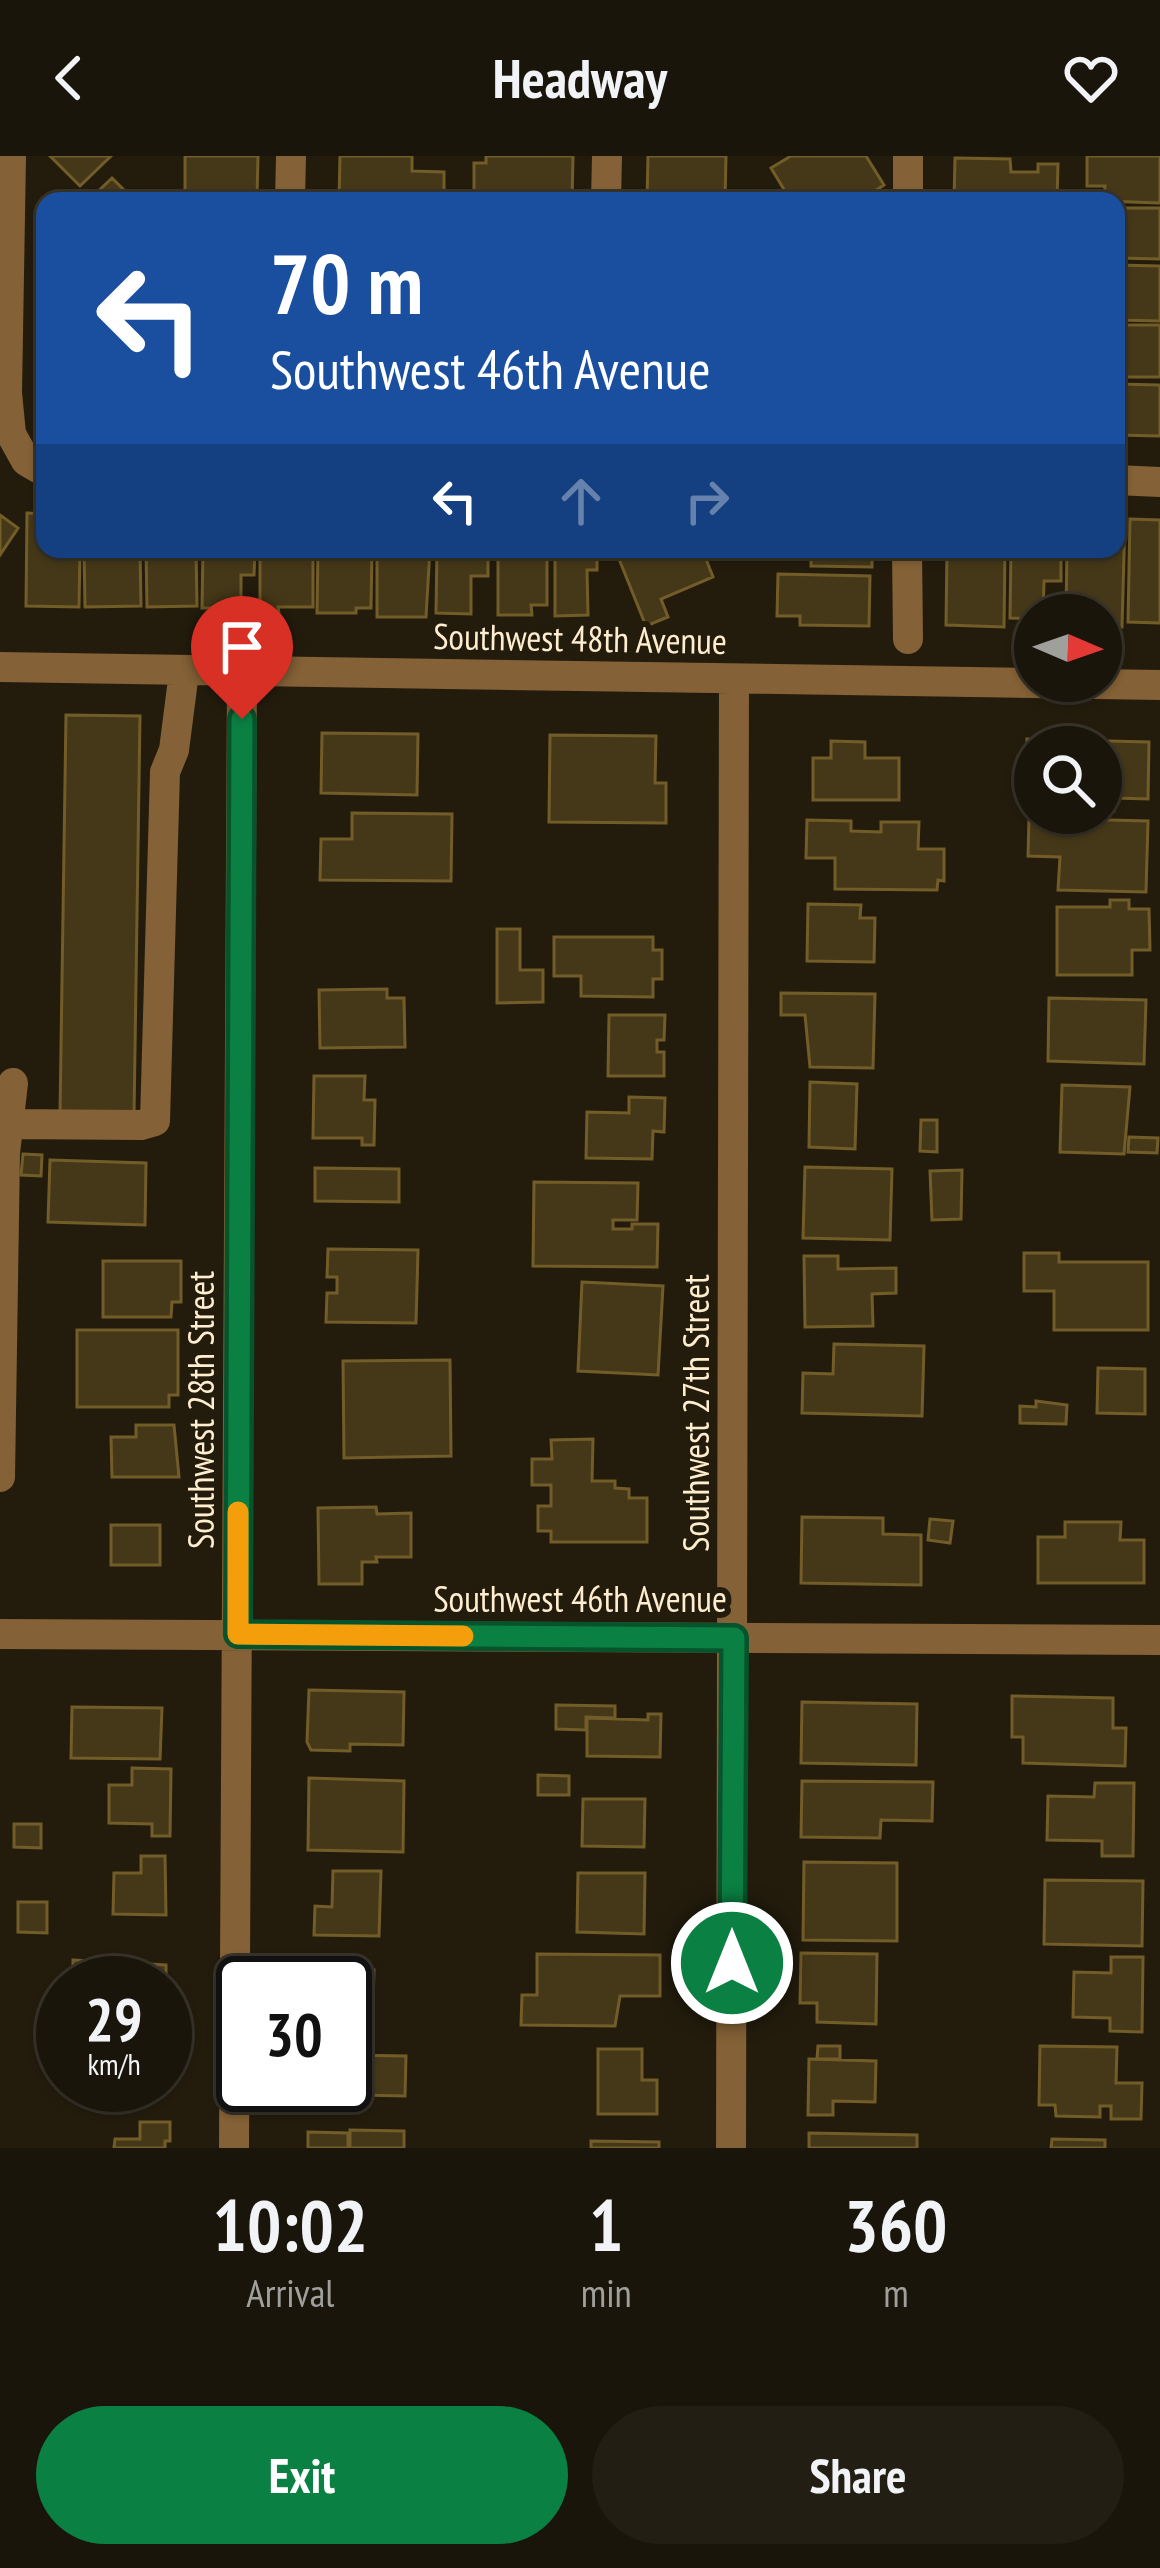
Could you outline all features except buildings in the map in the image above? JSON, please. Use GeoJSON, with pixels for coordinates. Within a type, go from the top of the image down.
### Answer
{"type":"FeatureCollection","features":[{"type":"Feature","properties":{"kind":"street"},"geometry":{"type":"LineString","coordinates":[[11,156],[7,393],[11,434],[26,461],[36,467]]}},
{"type":"Feature","properties":{"kind":"street"},"geometry":{"type":"LineString","coordinates":[[290,192],[291,156]]}},
{"type":"Feature","properties":{"kind":"street"},"geometry":{"type":"LineString","coordinates":[[607,156],[607,192]]}},
{"type":"Feature","properties":{"kind":"street"},"geometry":{"type":"LineString","coordinates":[[908,156],[908,192]]}},
{"type":"Feature","properties":{"kind":"street"},"geometry":{"type":"LineString","coordinates":[[1125,480],[1160,482]]}},
{"type":"Feature","properties":{"kind":"street"},"geometry":{"type":"LineString","coordinates":[[908,558],[908,639]]}},
{"type":"Feature","properties":{"kind":"street","name":"Southwest 48th Avenue"},"geometry":{"type":"LineString","coordinates":[[0,667],[1160,685]]}},
{"type":"Feature","properties":{"kind":"street"},"geometry":{"type":"LineString","coordinates":[[8,1124],[141,1125],[155,1121],[164,794],[184,672]]}},
{"type":"Feature","properties":{"kind":"street","name":"Southwest 28th Street"},"geometry":{"type":"LineString","coordinates":[[234,2148],[242,673]]}},
{"type":"Feature","properties":{"kind":"street","name":"Southwest 27th Street"},"geometry":{"type":"LineString","coordinates":[[731,2148],[734,679]]}},
{"type":"Feature","properties":{"kind":"street"},"geometry":{"type":"LineString","coordinates":[[0,1477],[8,1124],[13,1084]]}},
{"type":"Feature","properties":{"kind":"street","name":"Southwest 46th Avenue"},"geometry":{"type":"LineString","coordinates":[[0,1634],[1160,1640]]}},
{"type":"Feature","properties":{"kind":"slow traffic"},"geometry":{"type":"LineString","coordinates":[[238,1512],[238,1634],[463,1636]]}},
{"type":"Feature","properties":{"kind":"route"},"geometry":{"type":"LineString","coordinates":[[242,719],[238,1634],[734,1638],[732,1963]]}}]}
